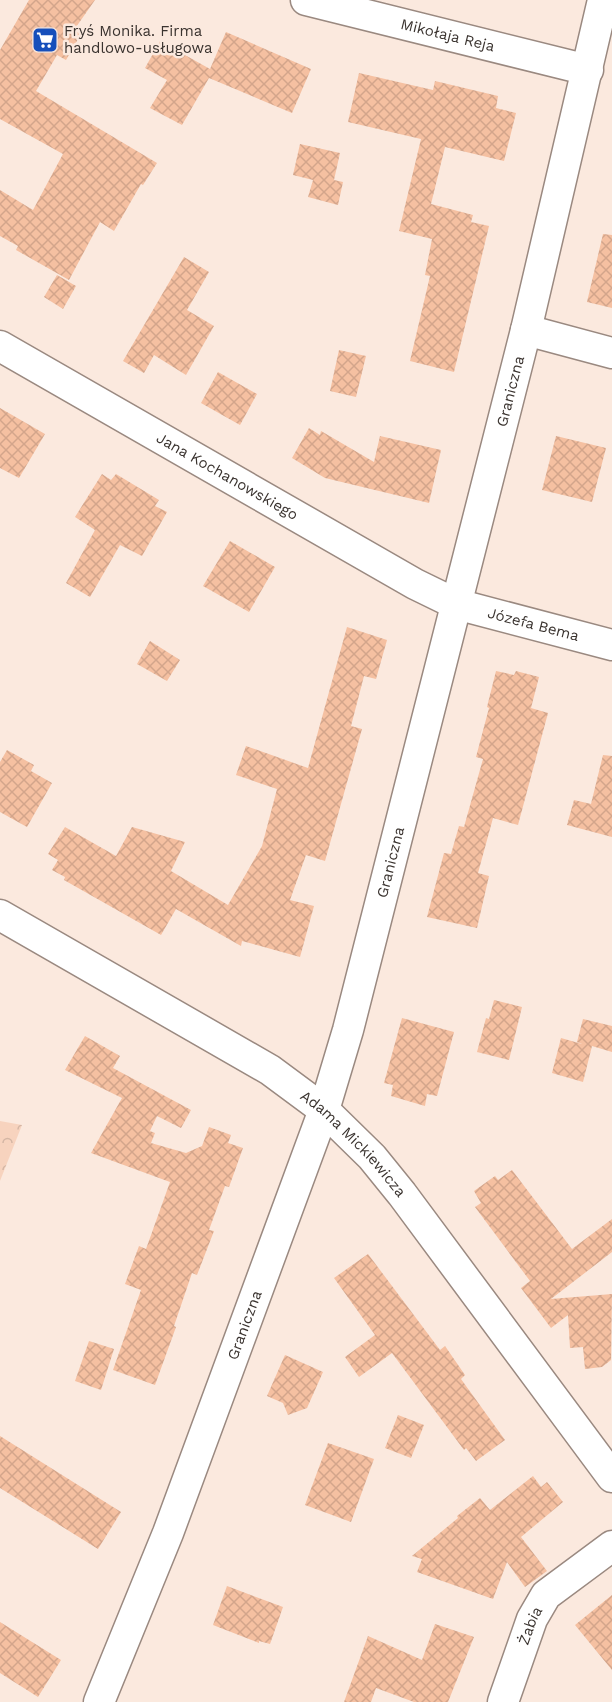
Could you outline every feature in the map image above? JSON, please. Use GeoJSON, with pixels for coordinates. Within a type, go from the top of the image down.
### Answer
{"type":"FeatureCollection","features":[{"type":"Feature","properties":{"kind":"street","name":"Mikołaja Reja"},"geometry":{"type":"LineString","coordinates":[[306,0],[588,70]]}},
{"type":"Feature","properties":{"kind":"street","name":"Graniczna"},"geometry":{"type":"LineString","coordinates":[[99,1702],[168,1533],[324,1110],[348,1030],[526,330],[603,0]]}},
{"type":"Feature","properties":{"kind":"street"},"geometry":{"type":"LineString","coordinates":[[526,330],[612,353]]}},
{"type":"Feature","properties":{"kind":"street","name":"Jana Kochanowskiego"},"geometry":{"type":"LineString","coordinates":[[0,346],[415,584],[456,604]]}},
{"type":"Feature","properties":{"kind":"street","name":"Józefa Bema"},"geometry":{"type":"LineString","coordinates":[[456,604],[612,645]]}},
{"type":"Feature","properties":{"kind":"street","name":"Adama Mickiewicza"},"geometry":{"type":"LineString","coordinates":[[0,915],[270,1070],[324,1110],[372,1157],[402,1194],[612,1477]]}},
{"type":"Feature","properties":{"kind":"street","name":"Żabia"},"geometry":{"type":"LineString","coordinates":[[503,1702],[532,1619],[546,1595],[612,1546]]}},
{"type":"Feature","properties":{"kind":"green space"},"geometry":{"type":"Polygon","coordinates":[[[0,1121],[22,1125],[0,1181],[0,1121]]]}},
{"type":"Feature","properties":{"kind":"building"},"geometry":{"type":"Polygon","coordinates":[[[29,0],[95,0],[74,30],[81,34],[66,60],[57,55],[36,91],[157,163],[143,185],[141,184],[114,231],[100,222],[69,280],[16,250],[18,246],[0,236],[0,190],[33,210],[63,154],[0,119],[0,50],[29,0]]]}},
{"type":"Feature","properties":{"kind":"building"},"geometry":{"type":"Polygon","coordinates":[[[226,32],[311,69],[292,113],[209,78],[182,125],[150,108],[167,80],[145,68],[160,41],[210,69],[226,32]]]}},
{"type":"Feature","properties":{"kind":"building"},"geometry":{"type":"Polygon","coordinates":[[[359,73],[433,90],[435,81],[498,96],[496,108],[516,113],[504,161],[445,147],[431,204],[473,215],[471,222],[489,226],[454,372],[410,361],[430,276],[425,275],[432,239],[399,231],[421,139],[348,122],[359,73]]]}},
{"type":"Feature","properties":{"kind":"building"},"geometry":{"type":"Polygon","coordinates":[[[300,144],[340,153],[334,180],[343,182],[338,205],[308,197],[313,180],[293,175],[300,144]]]}},
{"type":"Feature","properties":{"kind":"building"},"geometry":{"type":"Polygon","coordinates":[[[603,234],[612,235],[612,308],[587,302],[603,234]]]}},
{"type":"Feature","properties":{"kind":"building"},"geometry":{"type":"Polygon","coordinates":[[[184,257],[209,272],[187,310],[214,326],[186,375],[154,355],[144,373],[123,361],[184,257]]]}},
{"type":"Feature","properties":{"kind":"building"},"geometry":{"type":"Polygon","coordinates":[[[57,275],[76,286],[63,309],[44,297],[57,275]]]}},
{"type":"Feature","properties":{"kind":"building"},"geometry":{"type":"Polygon","coordinates":[[[339,350],[366,356],[356,397],[330,391],[339,350]]]}},
{"type":"Feature","properties":{"kind":"building"},"geometry":{"type":"Polygon","coordinates":[[[218,372],[257,394],[240,425],[201,403],[218,372]]]}},
{"type":"Feature","properties":{"kind":"building"},"geometry":{"type":"Polygon","coordinates":[[[0,408],[45,434],[19,478],[0,468],[0,408]]]}},
{"type":"Feature","properties":{"kind":"building"},"geometry":{"type":"Polygon","coordinates":[[[309,428],[320,435],[321,431],[374,462],[380,436],[441,450],[429,503],[325,478],[292,458],[309,428]]]}},
{"type":"Feature","properties":{"kind":"building"},"geometry":{"type":"Polygon","coordinates":[[[556,436],[606,448],[592,502],[542,490],[556,436]]]}},
{"type":"Feature","properties":{"kind":"building"},"geometry":{"type":"Polygon","coordinates":[[[102,474],[111,480],[116,474],[159,500],[155,506],[167,512],[142,556],[120,545],[90,597],[66,583],[95,530],[75,517],[102,474]]]}},
{"type":"Feature","properties":{"kind":"building"},"geometry":{"type":"Polygon","coordinates":[[[230,541],[275,567],[249,612],[203,586],[230,541]]]}},
{"type":"Feature","properties":{"kind":"building"},"geometry":{"type":"Polygon","coordinates":[[[347,627],[387,640],[376,679],[364,676],[351,726],[362,729],[325,861],[306,855],[290,900],[314,906],[300,957],[242,941],[241,946],[176,909],[161,935],[64,880],[65,877],[52,870],[58,860],[48,854],[65,827],[116,856],[132,827],[185,842],[171,871],[228,905],[262,846],[277,789],[236,775],[246,746],[308,768],[347,627]]]}},
{"type":"Feature","properties":{"kind":"building"},"geometry":{"type":"Polygon","coordinates":[[[150,641],[180,660],[167,681],[137,664],[150,641]]]}},
{"type":"Feature","properties":{"kind":"building"},"geometry":{"type":"Polygon","coordinates":[[[496,671],[514,675],[516,671],[539,677],[531,708],[548,713],[518,825],[493,818],[478,873],[489,876],[477,928],[427,917],[444,853],[451,854],[459,826],[464,827],[483,759],[476,757],[496,671]]]}},
{"type":"Feature","properties":{"kind":"building"},"geometry":{"type":"Polygon","coordinates":[[[7,750],[34,765],[31,771],[52,783],[27,827],[0,812],[0,762],[7,750]]]}},
{"type":"Feature","properties":{"kind":"building"},"geometry":{"type":"Polygon","coordinates":[[[603,755],[612,756],[612,837],[567,825],[574,800],[591,804],[603,755]]]}},
{"type":"Feature","properties":{"kind":"building"},"geometry":{"type":"Polygon","coordinates":[[[494,1000],[522,1007],[509,1060],[477,1052],[486,1018],[489,1019],[494,1000]]]}},
{"type":"Feature","properties":{"kind":"building"},"geometry":{"type":"Polygon","coordinates":[[[402,1018],[454,1032],[437,1096],[427,1094],[425,1106],[391,1096],[393,1085],[384,1083],[402,1018]]]}},
{"type":"Feature","properties":{"kind":"building"},"geometry":{"type":"Polygon","coordinates":[[[583,1019],[612,1026],[612,1052],[592,1046],[583,1082],[552,1073],[561,1038],[582,1044],[577,1042],[583,1019]]]}},
{"type":"Feature","properties":{"kind":"building"},"geometry":{"type":"Polygon","coordinates":[[[85,1036],[120,1056],[113,1068],[191,1110],[181,1128],[157,1116],[150,1131],[155,1133],[151,1143],[186,1153],[202,1146],[209,1127],[231,1135],[228,1143],[243,1148],[229,1187],[225,1186],[209,1230],[214,1231],[197,1275],[192,1273],[155,1385],[113,1370],[141,1290],[125,1284],[139,1246],[146,1249],[170,1182],[91,1153],[122,1098],[65,1070],[85,1036]]]}},
{"type":"Feature","properties":{"kind":"building"},"geometry":{"type":"Polygon","coordinates":[[[512,1170],[572,1249],[612,1219],[612,1252],[551,1299],[612,1294],[611,1360],[602,1367],[585,1369],[583,1347],[570,1348],[568,1315],[551,1328],[521,1288],[530,1281],[475,1207],[481,1203],[474,1191],[495,1176],[498,1180],[512,1170]]]}},
{"type":"Feature","properties":{"kind":"building"},"geometry":{"type":"Polygon","coordinates":[[[368,1254],[440,1350],[445,1346],[465,1375],[461,1379],[505,1440],[476,1461],[466,1448],[464,1450],[392,1353],[359,1377],[345,1357],[375,1335],[334,1278],[368,1254]]]}},
{"type":"Feature","properties":{"kind":"building"},"geometry":{"type":"Polygon","coordinates":[[[89,1341],[114,1349],[101,1390],[75,1381],[89,1341]]]}},
{"type":"Feature","properties":{"kind":"building"},"geometry":{"type":"Polygon","coordinates":[[[285,1355],[323,1372],[307,1408],[288,1415],[283,1403],[267,1396],[285,1355]]]}},
{"type":"Feature","properties":{"kind":"building"},"geometry":{"type":"Polygon","coordinates":[[[398,1415],[424,1425],[411,1458],[385,1448],[398,1415]]]}},
{"type":"Feature","properties":{"kind":"building"},"geometry":{"type":"Polygon","coordinates":[[[0,1436],[121,1512],[98,1549],[0,1488],[0,1436]]]}},
{"type":"Feature","properties":{"kind":"building"},"geometry":{"type":"Polygon","coordinates":[[[328,1443],[374,1459],[351,1522],[305,1505],[328,1443]]]}},
{"type":"Feature","properties":{"kind":"building"},"geometry":{"type":"Polygon","coordinates":[[[533,1476],[541,1487],[547,1482],[563,1502],[521,1537],[547,1571],[525,1587],[507,1562],[493,1599],[417,1572],[422,1559],[412,1556],[458,1518],[457,1516],[480,1498],[490,1510],[533,1476]]]}},
{"type":"Feature","properties":{"kind":"building"},"geometry":{"type":"Polygon","coordinates":[[[227,1586],[283,1607],[270,1644],[259,1641],[259,1643],[213,1625],[227,1586]]]}},
{"type":"Feature","properties":{"kind":"building"},"geometry":{"type":"Polygon","coordinates":[[[612,1595],[612,1670],[575,1625],[612,1595]]]}},
{"type":"Feature","properties":{"kind":"building"},"geometry":{"type":"Polygon","coordinates":[[[0,1622],[61,1660],[38,1697],[0,1673],[0,1622]]]}},
{"type":"Feature","properties":{"kind":"building"},"geometry":{"type":"Polygon","coordinates":[[[435,1624],[474,1637],[448,1702],[414,1702],[376,1688],[371,1702],[344,1702],[368,1636],[422,1660],[435,1624]]]}},
{"type":"Feature","properties":{"kind":"place","name":"Fryś Monika. Firma handlowo-usługowa"},"geometry":{"type":"Point","coordinates":[45,40]}}]}
